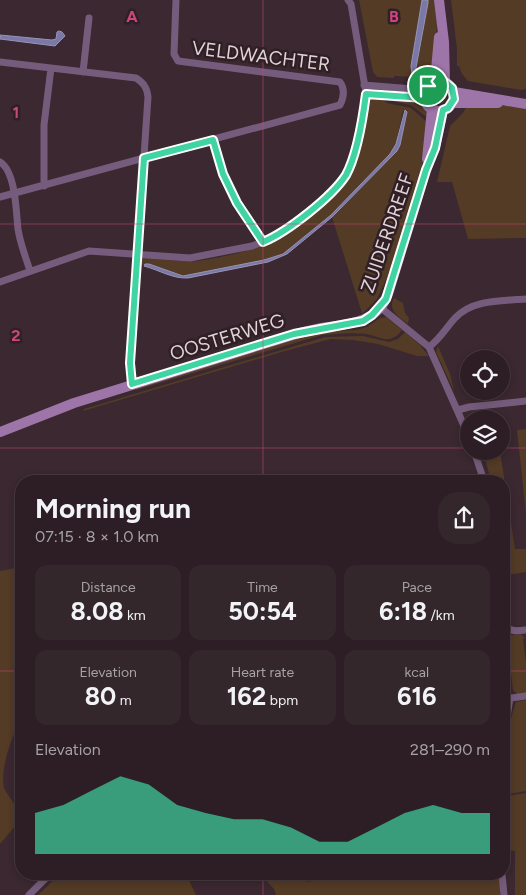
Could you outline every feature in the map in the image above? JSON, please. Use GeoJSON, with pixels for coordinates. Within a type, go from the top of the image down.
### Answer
{"type":"FeatureCollection","features":[{"type":"Feature","properties":{"kind":"street","name":"VELDWACHTER"},"geometry":{"type":"LineString","coordinates":[[0,197],[340,105],[344,88],[340,82],[178,61],[174,54],[176,0]]}},
{"type":"Feature","properties":{"kind":"street"},"geometry":{"type":"LineString","coordinates":[[0,282],[89,251],[190,258],[252,246],[284,231],[314,208],[345,176],[354,158],[366,94],[351,4],[348,0]]}},
{"type":"Feature","properties":{"kind":"street"},"geometry":{"type":"LineString","coordinates":[[439,0],[444,42],[440,82]]}},
{"type":"Feature","properties":{"kind":"street"},"geometry":{"type":"LineString","coordinates":[[83,72],[89,18]]}},
{"type":"Feature","properties":{"kind":"street"},"geometry":{"type":"LineString","coordinates":[[0,62],[136,78],[143,82],[147,89],[130,363],[132,384]]}},
{"type":"Feature","properties":{"kind":"street"},"geometry":{"type":"LineString","coordinates":[[44,186],[44,125],[51,68]]}},
{"type":"Feature","properties":{"kind":"street"},"geometry":{"type":"LineString","coordinates":[[431,83],[449,84],[454,92],[452,103],[448,108],[437,110],[428,106],[425,94],[431,83]]}},
{"type":"Feature","properties":{"kind":"street"},"geometry":{"type":"LineString","coordinates":[[364,85],[425,94]]}},
{"type":"Feature","properties":{"kind":"street"},"geometry":{"type":"LineString","coordinates":[[454,92],[526,104]]}},
{"type":"Feature","properties":{"kind":"street"},"geometry":{"type":"LineString","coordinates":[[366,94],[425,94]]}},
{"type":"Feature","properties":{"kind":"street"},"geometry":{"type":"LineString","coordinates":[[452,103],[508,102]]}},
{"type":"Feature","properties":{"kind":"street","name":"ZUIDERDREEF"},"geometry":{"type":"LineString","coordinates":[[380,307],[386,299],[392,282],[426,170],[437,110]]}},
{"type":"Feature","properties":{"kind":"street"},"geometry":{"type":"LineString","coordinates":[[213,140],[223,174],[237,203],[263,242]]}},
{"type":"Feature","properties":{"kind":"street"},"geometry":{"type":"LineString","coordinates":[[0,162],[5,165],[14,193],[17,204],[18,231],[30,271]]}},
{"type":"Feature","properties":{"kind":"street"},"geometry":{"type":"LineString","coordinates":[[429,348],[462,312],[486,302],[526,299]]}},
{"type":"Feature","properties":{"kind":"street"},"geometry":{"type":"LineString","coordinates":[[380,307],[429,348],[460,415]]}},
{"type":"Feature","properties":{"kind":"street","name":"OOSTERWEG"},"geometry":{"type":"LineString","coordinates":[[0,432],[74,403],[132,384],[306,331],[363,321],[380,307]]}},
{"type":"Feature","properties":{"kind":"street"},"geometry":{"type":"LineString","coordinates":[[458,410],[469,406],[526,401]]}},
{"type":"Feature","properties":{"kind":"street"},"geometry":{"type":"LineString","coordinates":[[477,460],[482,475]]}},
{"type":"Feature","properties":{"kind":"street"},"geometry":{"type":"LineString","coordinates":[[510,629],[516,631],[526,630]]}},
{"type":"Feature","properties":{"kind":"street"},"geometry":{"type":"LineString","coordinates":[[510,699],[526,696]]}},
{"type":"Feature","properties":{"kind":"street"},"geometry":{"type":"LineString","coordinates":[[28,895],[44,880]]}},
{"type":"Feature","properties":{"kind":"street"},"geometry":{"type":"LineString","coordinates":[[503,880],[504,895]]}},
{"type":"Feature","properties":{"kind":"shaded area"},"geometry":{"type":"Polygon","coordinates":[[[359,0],[422,0],[411,66],[414,74],[428,0],[435,0],[437,25],[434,67],[415,77],[377,77],[373,72],[359,0]]]}},
{"type":"Feature","properties":{"kind":"shaded area"},"geometry":{"type":"Polygon","coordinates":[[[451,0],[526,0],[526,89],[521,90],[468,81],[462,74],[459,66],[457,66],[457,49],[451,0]]]}},
{"type":"Feature","properties":{"kind":"shaded area"},"geometry":{"type":"Polygon","coordinates":[[[439,88],[447,96],[439,104],[431,96],[439,88]]]}},
{"type":"Feature","properties":{"kind":"shaded area"},"geometry":{"type":"Polygon","coordinates":[[[373,98],[380,98],[387,103],[411,108],[428,123],[422,168],[390,271],[377,299],[362,314],[332,217],[397,151],[400,145],[406,110],[403,111],[396,143],[390,154],[331,215],[283,254],[264,260],[183,276],[149,264],[139,265],[140,260],[143,258],[197,261],[232,254],[267,244],[292,230],[331,197],[351,171],[358,153],[366,109],[373,98]]]}},
{"type":"Feature","properties":{"kind":"shaded area"},"geometry":{"type":"Polygon","coordinates":[[[387,98],[413,100],[423,106],[428,118],[411,105],[388,100],[387,98]]]}},
{"type":"Feature","properties":{"kind":"shaded area"},"geometry":{"type":"Polygon","coordinates":[[[467,106],[526,108],[526,238],[468,239],[452,182],[437,182],[450,126],[467,106]]]}},
{"type":"Feature","properties":{"kind":"shaded area"},"geometry":{"type":"Polygon","coordinates":[[[394,298],[403,303],[405,313],[409,318],[408,324],[393,310],[392,303],[394,298]]]}},
{"type":"Feature","properties":{"kind":"shaded area"},"geometry":{"type":"Polygon","coordinates":[[[386,317],[402,330],[397,336],[384,339],[360,333],[322,335],[136,390],[134,387],[317,332],[356,330],[367,327],[380,318],[386,317]]]}},
{"type":"Feature","properties":{"kind":"shaded area"},"geometry":{"type":"Polygon","coordinates":[[[405,332],[429,356],[417,356],[378,344],[331,339],[83,411],[84,409],[325,337],[363,336],[389,342],[398,339],[405,332]]]}},
{"type":"Feature","properties":{"kind":"shaded area"},"geometry":{"type":"Polygon","coordinates":[[[438,346],[450,374],[454,391],[436,352],[438,346]]]}},
{"type":"Feature","properties":{"kind":"shaded area"},"geometry":{"type":"Polygon","coordinates":[[[526,429],[526,514],[517,430],[526,429]]]}},
{"type":"Feature","properties":{"kind":"shaded area"},"geometry":{"type":"Polygon","coordinates":[[[485,460],[501,460],[504,475],[489,475],[485,460]]]}},
{"type":"Feature","properties":{"kind":"shaded area"},"geometry":{"type":"Polygon","coordinates":[[[510,516],[515,549],[526,549],[526,572],[510,574],[510,516]]]}},
{"type":"Feature","properties":{"kind":"shaded area"},"geometry":{"type":"Polygon","coordinates":[[[15,568],[15,733],[7,753],[3,781],[4,788],[15,805],[15,826],[0,844],[0,571],[15,568]]]}},
{"type":"Feature","properties":{"kind":"shaded area"},"geometry":{"type":"Polygon","coordinates":[[[521,634],[525,638],[523,639],[526,662],[526,694],[517,694],[513,690],[510,664],[510,636],[521,634]]]}},
{"type":"Feature","properties":{"kind":"shaded area"},"geometry":{"type":"Polygon","coordinates":[[[526,700],[526,791],[510,794],[510,724],[516,702],[526,700]]]}},
{"type":"Feature","properties":{"kind":"shaded area"},"geometry":{"type":"Polygon","coordinates":[[[526,793],[526,895],[515,895],[515,851],[510,850],[510,796],[526,793]]]}},
{"type":"Feature","properties":{"kind":"shaded area"},"geometry":{"type":"Polygon","coordinates":[[[54,880],[189,880],[196,895],[38,895],[54,880]]]}},
{"type":"Feature","properties":{"kind":"shaded area"},"geometry":{"type":"Polygon","coordinates":[[[266,880],[306,880],[307,882],[318,880],[500,880],[500,895],[276,895],[274,889],[266,880]]]}},
{"type":"Feature","properties":{"kind":"water"},"geometry":{"type":"Polygon","coordinates":[[[422,0],[428,0],[428,3],[415,73],[412,74],[411,66],[422,0]]]}},
{"type":"Feature","properties":{"kind":"water"},"geometry":{"type":"Polygon","coordinates":[[[59,31],[65,36],[55,46],[0,39],[0,35],[52,40],[56,39],[57,32],[59,31]]]}},
{"type":"Feature","properties":{"kind":"water"},"geometry":{"type":"Polygon","coordinates":[[[405,110],[407,112],[397,151],[332,217],[287,254],[268,262],[188,278],[171,276],[144,266],[149,264],[183,276],[264,260],[283,254],[331,215],[390,154],[396,144],[405,110]]]}},
{"type":"Feature","properties":{"kind":"route"},"geometry":{"type":"LineString","coordinates":[[438,80],[449,84],[454,92],[454,99],[448,108],[443,110],[435,148],[426,170],[388,294],[380,307],[363,321],[354,324],[306,331],[132,384],[130,363],[144,158],[213,140],[223,174],[237,203],[263,242],[284,231],[314,208],[345,176],[354,158],[366,94],[424,98],[425,90],[428,86],[438,80]]}}]}
